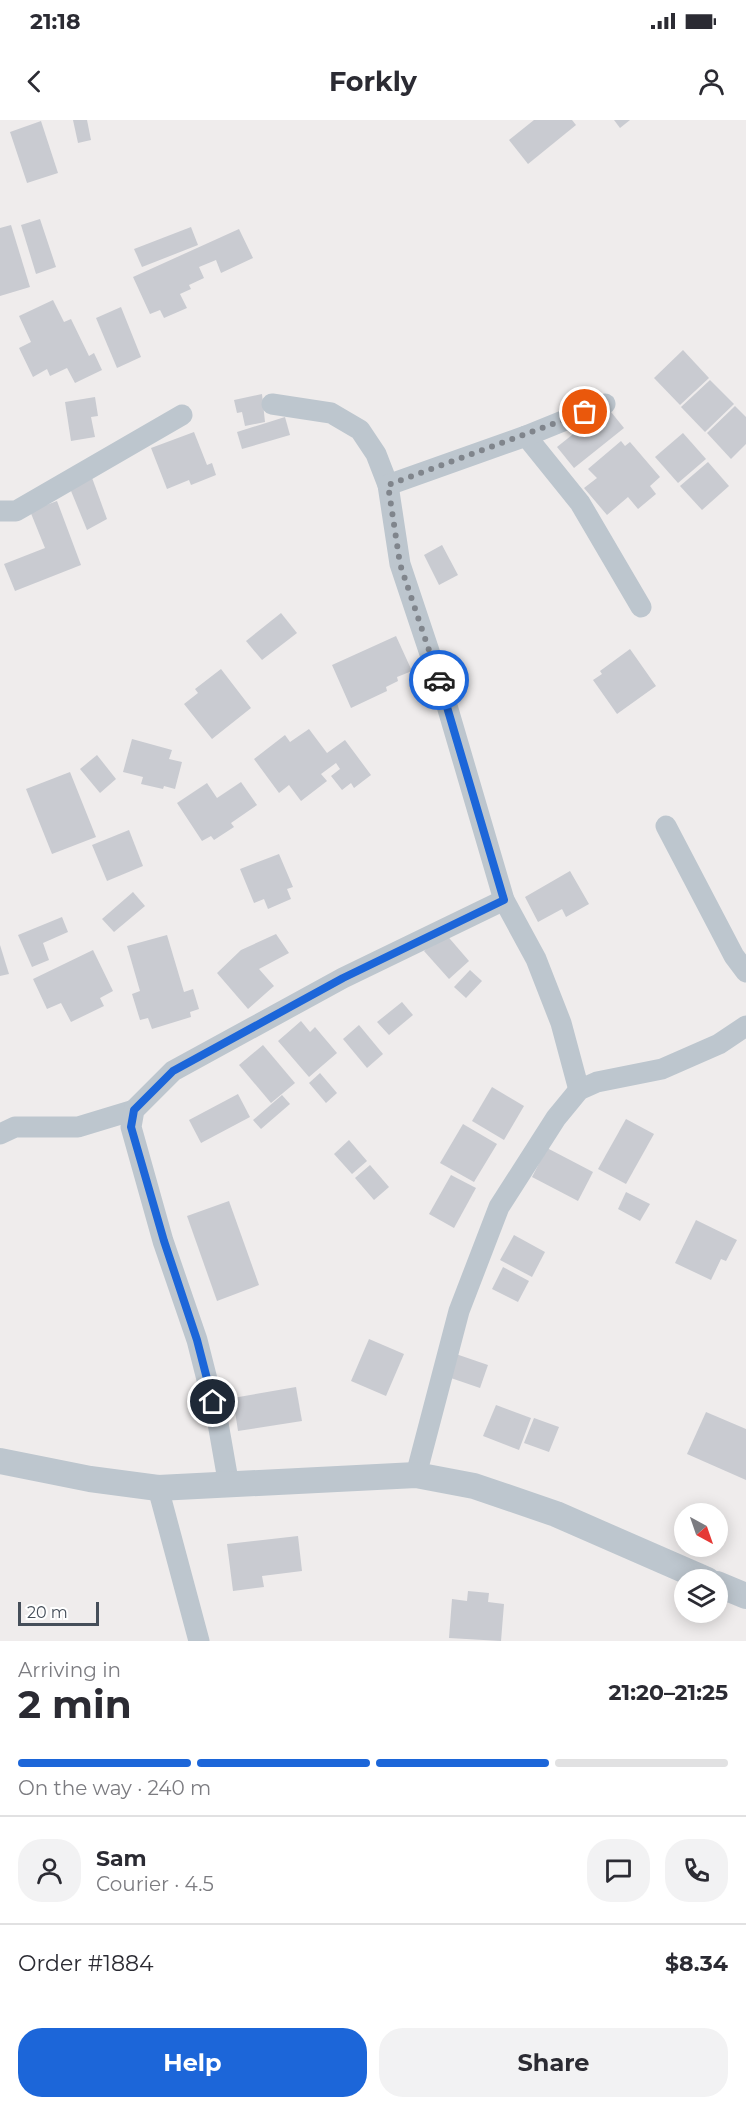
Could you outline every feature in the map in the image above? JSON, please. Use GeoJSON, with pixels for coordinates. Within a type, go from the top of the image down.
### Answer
{"type":"FeatureCollection","features":[{"type":"Feature","properties":{"kind":"street"},"geometry":{"type":"LineString","coordinates":[[272,404],[331,413],[360,430],[376,454],[388,485],[400,564],[445,699],[504,900],[536,959],[561,1023],[579,1090]]}},
{"type":"Feature","properties":{"kind":"street"},"geometry":{"type":"LineString","coordinates":[[388,485],[526,436],[605,404]]}},
{"type":"Feature","properties":{"kind":"street"},"geometry":{"type":"LineString","coordinates":[[0,511],[16,511],[182,415]]}},
{"type":"Feature","properties":{"kind":"street"},"geometry":{"type":"LineString","coordinates":[[526,436],[580,503],[641,607]]}},
{"type":"Feature","properties":{"kind":"street"},"geometry":{"type":"LineString","coordinates":[[666,826],[734,956],[746,972]]}},
{"type":"Feature","properties":{"kind":"street"},"geometry":{"type":"LineString","coordinates":[[0,1134],[15,1127],[78,1127],[134,1110],[173,1071],[343,978],[504,900]]}},
{"type":"Feature","properties":{"kind":"street"},"geometry":{"type":"LineString","coordinates":[[416,1475],[459,1311],[499,1206],[556,1118],[579,1090],[597,1082],[662,1069],[719,1044],[746,1026]]}},
{"type":"Feature","properties":{"kind":"street"},"geometry":{"type":"LineString","coordinates":[[134,1110],[131,1127],[164,1241],[197,1340],[218,1423],[229,1486]]}},
{"type":"Feature","properties":{"kind":"street"},"geometry":{"type":"LineString","coordinates":[[0,1461],[90,1479],[158,1488],[416,1475],[474,1486],[556,1514],[682,1569]]}},
{"type":"Feature","properties":{"kind":"street"},"geometry":{"type":"LineString","coordinates":[[158,1488],[199,1641]]}},
{"type":"Feature","properties":{"kind":"street"},"geometry":{"type":"LineString","coordinates":[[728,1589],[746,1596]]}},
{"type":"Feature","properties":{"kind":"building"},"geometry":{"type":"Polygon","coordinates":[[[73,120],[87,120],[91,140],[78,143],[73,120]]]}},
{"type":"Feature","properties":{"kind":"building"},"geometry":{"type":"Polygon","coordinates":[[[534,120],[572,120],[576,125],[528,164],[509,140],[534,120]]]}},
{"type":"Feature","properties":{"kind":"building"},"geometry":{"type":"Polygon","coordinates":[[[614,120],[630,120],[620,128],[614,120]]]}},
{"type":"Feature","properties":{"kind":"building"},"geometry":{"type":"Polygon","coordinates":[[[41,121],[58,173],[27,183],[10,132],[41,121]]]}},
{"type":"Feature","properties":{"kind":"building"},"geometry":{"type":"Polygon","coordinates":[[[40,219],[56,267],[36,274],[21,225],[40,219]]]}},
{"type":"Feature","properties":{"kind":"building"},"geometry":{"type":"Polygon","coordinates":[[[11,225],[30,287],[0,296],[0,228],[11,225]]]}},
{"type":"Feature","properties":{"kind":"building"},"geometry":{"type":"Polygon","coordinates":[[[191,227],[198,245],[142,267],[134,249],[191,227]]]}},
{"type":"Feature","properties":{"kind":"building"},"geometry":{"type":"Polygon","coordinates":[[[239,229],[253,258],[221,273],[216,260],[199,267],[204,278],[189,285],[191,289],[180,294],[187,308],[164,318],[160,310],[150,314],[133,277],[239,229]]]}},
{"type":"Feature","properties":{"kind":"building"},"geometry":{"type":"Polygon","coordinates":[[[53,300],[64,322],[71,319],[89,356],[94,353],[102,370],[75,383],[67,368],[50,376],[47,369],[33,377],[19,348],[31,342],[19,316],[53,300]]]}},
{"type":"Feature","properties":{"kind":"building"},"geometry":{"type":"Polygon","coordinates":[[[121,307],[141,357],[117,368],[96,318],[121,307]]]}},
{"type":"Feature","properties":{"kind":"building"},"geometry":{"type":"Polygon","coordinates":[[[683,350],[709,378],[680,405],[654,378],[683,350]]]}},
{"type":"Feature","properties":{"kind":"building"},"geometry":{"type":"Polygon","coordinates":[[[710,380],[734,404],[705,432],[681,407],[710,380]]]}},
{"type":"Feature","properties":{"kind":"building"},"geometry":{"type":"Polygon","coordinates":[[[262,394],[265,422],[245,426],[242,412],[237,413],[234,400],[262,394]]]}},
{"type":"Feature","properties":{"kind":"building"},"geometry":{"type":"Polygon","coordinates":[[[95,397],[98,416],[91,417],[95,437],[71,441],[65,402],[95,397]]]}},
{"type":"Feature","properties":{"kind":"building"},"geometry":{"type":"Polygon","coordinates":[[[735,406],[746,417],[746,444],[731,459],[707,433],[735,406]]]}},
{"type":"Feature","properties":{"kind":"building"},"geometry":{"type":"Polygon","coordinates":[[[607,407],[624,428],[574,468],[557,447],[607,407]]]}},
{"type":"Feature","properties":{"kind":"building"},"geometry":{"type":"Polygon","coordinates":[[[285,417],[290,435],[242,449],[237,432],[285,417]]]}},
{"type":"Feature","properties":{"kind":"building"},"geometry":{"type":"Polygon","coordinates":[[[194,432],[207,465],[212,463],[216,475],[191,485],[189,480],[167,489],[151,448],[194,432]]]}},
{"type":"Feature","properties":{"kind":"building"},"geometry":{"type":"Polygon","coordinates":[[[683,433],[706,459],[678,483],[655,457],[683,433]]]}},
{"type":"Feature","properties":{"kind":"building"},"geometry":{"type":"Polygon","coordinates":[[[621,441],[625,446],[630,442],[660,477],[650,486],[656,494],[638,509],[628,497],[607,515],[584,488],[597,478],[588,469],[621,441]]]}},
{"type":"Feature","properties":{"kind":"building"},"geometry":{"type":"Polygon","coordinates":[[[708,462],[729,486],[702,510],[680,486],[708,462]]]}},
{"type":"Feature","properties":{"kind":"building"},"geometry":{"type":"Polygon","coordinates":[[[91,475],[107,519],[87,530],[69,486],[91,475]]]}},
{"type":"Feature","properties":{"kind":"building"},"geometry":{"type":"Polygon","coordinates":[[[57,501],[81,565],[15,591],[4,564],[45,548],[30,511],[57,501]]]}},
{"type":"Feature","properties":{"kind":"building"},"geometry":{"type":"Polygon","coordinates":[[[442,545],[458,575],[439,585],[424,555],[442,545]]]}},
{"type":"Feature","properties":{"kind":"building"},"geometry":{"type":"Polygon","coordinates":[[[281,613],[297,633],[262,660],[246,641],[281,613]]]}},
{"type":"Feature","properties":{"kind":"building"},"geometry":{"type":"Polygon","coordinates":[[[396,636],[412,671],[397,677],[398,681],[386,687],[387,691],[351,708],[332,665],[396,636]]]}},
{"type":"Feature","properties":{"kind":"building"},"geometry":{"type":"Polygon","coordinates":[[[630,649],[656,686],[617,714],[593,680],[602,674],[600,671],[630,649]]]}},
{"type":"Feature","properties":{"kind":"building"},"geometry":{"type":"Polygon","coordinates":[[[221,669],[251,708],[212,739],[184,704],[198,693],[195,689],[221,669]]]}},
{"type":"Feature","properties":{"kind":"building"},"geometry":{"type":"Polygon","coordinates":[[[309,729],[327,753],[345,740],[371,775],[354,788],[351,783],[342,790],[331,776],[340,769],[336,763],[321,774],[327,781],[301,801],[289,785],[279,793],[254,759],[285,735],[290,742],[309,729]]]}},
{"type":"Feature","properties":{"kind":"building"},"geometry":{"type":"Polygon","coordinates":[[[132,739],[172,750],[169,759],[182,762],[175,789],[141,784],[143,777],[123,772],[132,739]]]}},
{"type":"Feature","properties":{"kind":"building"},"geometry":{"type":"Polygon","coordinates":[[[97,755],[116,779],[100,793],[80,769],[97,755]]]}},
{"type":"Feature","properties":{"kind":"building"},"geometry":{"type":"Polygon","coordinates":[[[70,772],[96,837],[52,854],[26,789],[70,772]]]}},
{"type":"Feature","properties":{"kind":"building"},"geometry":{"type":"Polygon","coordinates":[[[241,782],[257,805],[231,823],[234,827],[214,840],[211,836],[202,841],[177,803],[207,783],[217,798],[241,782]]]}},
{"type":"Feature","properties":{"kind":"building"},"geometry":{"type":"Polygon","coordinates":[[[129,830],[143,866],[107,881],[92,845],[129,830]]]}},
{"type":"Feature","properties":{"kind":"building"},"geometry":{"type":"Polygon","coordinates":[[[279,854],[293,887],[287,889],[291,899],[268,909],[264,899],[254,903],[240,869],[279,854]]]}},
{"type":"Feature","properties":{"kind":"building"},"geometry":{"type":"Polygon","coordinates":[[[570,871],[589,904],[566,917],[562,909],[538,922],[525,897],[570,871]]]}},
{"type":"Feature","properties":{"kind":"building"},"geometry":{"type":"Polygon","coordinates":[[[133,892],[145,906],[114,932],[102,919],[133,892]]]}},
{"type":"Feature","properties":{"kind":"building"},"geometry":{"type":"Polygon","coordinates":[[[62,917],[68,932],[43,943],[49,960],[32,967],[18,935],[62,917]]]}},
{"type":"Feature","properties":{"kind":"building"},"geometry":{"type":"Polygon","coordinates":[[[444,932],[469,961],[449,979],[424,951],[444,932]]]}},
{"type":"Feature","properties":{"kind":"building"},"geometry":{"type":"Polygon","coordinates":[[[276,934],[289,953],[259,969],[274,986],[248,1009],[217,973],[241,950],[276,934]]]}},
{"type":"Feature","properties":{"kind":"building"},"geometry":{"type":"Polygon","coordinates":[[[167,935],[184,992],[193,989],[199,1009],[190,1012],[191,1017],[152,1029],[148,1018],[140,1020],[132,994],[140,991],[127,946],[167,935]]]}},
{"type":"Feature","properties":{"kind":"building"},"geometry":{"type":"Polygon","coordinates":[[[0,945],[9,974],[0,976],[0,945]]]}},
{"type":"Feature","properties":{"kind":"building"},"geometry":{"type":"Polygon","coordinates":[[[93,950],[113,991],[100,998],[104,1006],[71,1022],[61,1003],[47,1009],[33,979],[93,950]]]}},
{"type":"Feature","properties":{"kind":"building"},"geometry":{"type":"Polygon","coordinates":[[[470,970],[482,981],[466,998],[454,987],[470,970]]]}},
{"type":"Feature","properties":{"kind":"building"},"geometry":{"type":"Polygon","coordinates":[[[402,1002],[413,1015],[389,1035],[377,1022],[402,1002]]]}},
{"type":"Feature","properties":{"kind":"building"},"geometry":{"type":"Polygon","coordinates":[[[301,1021],[310,1032],[315,1027],[337,1053],[309,1077],[278,1041],[301,1021]]]}},
{"type":"Feature","properties":{"kind":"building"},"geometry":{"type":"Polygon","coordinates":[[[359,1025],[383,1054],[367,1068],[343,1039],[359,1025]]]}},
{"type":"Feature","properties":{"kind":"building"},"geometry":{"type":"Polygon","coordinates":[[[263,1045],[295,1083],[271,1103],[239,1065],[263,1045]]]}},
{"type":"Feature","properties":{"kind":"building"},"geometry":{"type":"Polygon","coordinates":[[[320,1073],[337,1093],[326,1103],[309,1083],[320,1073]]]}},
{"type":"Feature","properties":{"kind":"building"},"geometry":{"type":"Polygon","coordinates":[[[492,1087],[524,1106],[504,1140],[472,1121],[492,1087]]]}},
{"type":"Feature","properties":{"kind":"building"},"geometry":{"type":"Polygon","coordinates":[[[238,1094],[250,1117],[201,1143],[189,1120],[238,1094]]]}},
{"type":"Feature","properties":{"kind":"building"},"geometry":{"type":"Polygon","coordinates":[[[282,1095],[290,1104],[261,1129],[253,1120],[282,1095]]]}},
{"type":"Feature","properties":{"kind":"building"},"geometry":{"type":"Polygon","coordinates":[[[626,1119],[654,1134],[626,1184],[598,1169],[626,1119]]]}},
{"type":"Feature","properties":{"kind":"building"},"geometry":{"type":"Polygon","coordinates":[[[463,1124],[497,1144],[474,1182],[440,1163],[463,1124]]]}},
{"type":"Feature","properties":{"kind":"building"},"geometry":{"type":"Polygon","coordinates":[[[349,1140],[367,1161],[352,1174],[334,1154],[349,1140]]]}},
{"type":"Feature","properties":{"kind":"building"},"geometry":{"type":"Polygon","coordinates":[[[547,1148],[593,1172],[578,1201],[532,1177],[547,1148]]]}},
{"type":"Feature","properties":{"kind":"building"},"geometry":{"type":"Polygon","coordinates":[[[370,1165],[389,1187],[374,1200],[355,1178],[370,1165]]]}},
{"type":"Feature","properties":{"kind":"building"},"geometry":{"type":"Polygon","coordinates":[[[451,1175],[476,1188],[454,1228],[429,1214],[451,1175]]]}},
{"type":"Feature","properties":{"kind":"building"},"geometry":{"type":"Polygon","coordinates":[[[626,1192],[650,1204],[640,1221],[618,1209],[626,1192]]]}},
{"type":"Feature","properties":{"kind":"building"},"geometry":{"type":"Polygon","coordinates":[[[229,1201],[259,1285],[217,1301],[187,1216],[229,1201]]]}},
{"type":"Feature","properties":{"kind":"building"},"geometry":{"type":"Polygon","coordinates":[[[696,1220],[737,1240],[726,1261],[721,1259],[711,1280],[675,1263],[696,1220]]]}},
{"type":"Feature","properties":{"kind":"building"},"geometry":{"type":"Polygon","coordinates":[[[514,1235],[545,1252],[532,1277],[500,1260],[514,1235]]]}},
{"type":"Feature","properties":{"kind":"building"},"geometry":{"type":"Polygon","coordinates":[[[503,1267],[529,1281],[518,1302],[492,1289],[503,1267]]]}},
{"type":"Feature","properties":{"kind":"building"},"geometry":{"type":"Polygon","coordinates":[[[369,1339],[404,1354],[386,1396],[351,1381],[369,1339]]]}},
{"type":"Feature","properties":{"kind":"building"},"geometry":{"type":"Polygon","coordinates":[[[453,1353],[488,1365],[480,1388],[445,1376],[453,1353]]]}},
{"type":"Feature","properties":{"kind":"building"},"geometry":{"type":"Polygon","coordinates":[[[296,1387],[302,1421],[238,1431],[233,1398],[296,1387]]]}},
{"type":"Feature","properties":{"kind":"building"},"geometry":{"type":"Polygon","coordinates":[[[496,1405],[531,1418],[519,1450],[483,1436],[496,1405]]]}},
{"type":"Feature","properties":{"kind":"building"},"geometry":{"type":"Polygon","coordinates":[[[706,1412],[746,1429],[746,1480],[687,1454],[706,1412]]]}},
{"type":"Feature","properties":{"kind":"building"},"geometry":{"type":"Polygon","coordinates":[[[534,1418],[559,1427],[549,1452],[524,1443],[534,1418]]]}},
{"type":"Feature","properties":{"kind":"building"},"geometry":{"type":"Polygon","coordinates":[[[298,1536],[302,1571],[262,1576],[264,1587],[233,1591],[227,1544],[298,1536]]]}},
{"type":"Feature","properties":{"kind":"building"},"geometry":{"type":"Polygon","coordinates":[[[468,1591],[489,1593],[488,1602],[504,1604],[501,1641],[449,1638],[452,1599],[467,1601],[468,1591]]]}},
{"type":"Feature","properties":{"kind":"way so far"},"geometry":{"type":"LineString","coordinates":[[439,680],[400,564],[388,485],[526,436],[585,412]]}},
{"type":"Feature","properties":{"kind":"route"},"geometry":{"type":"LineString","coordinates":[[213,1402],[197,1340],[164,1241],[131,1127],[134,1110],[150,1091],[173,1071],[343,978],[438,934],[504,900],[439,680]]}}]}
